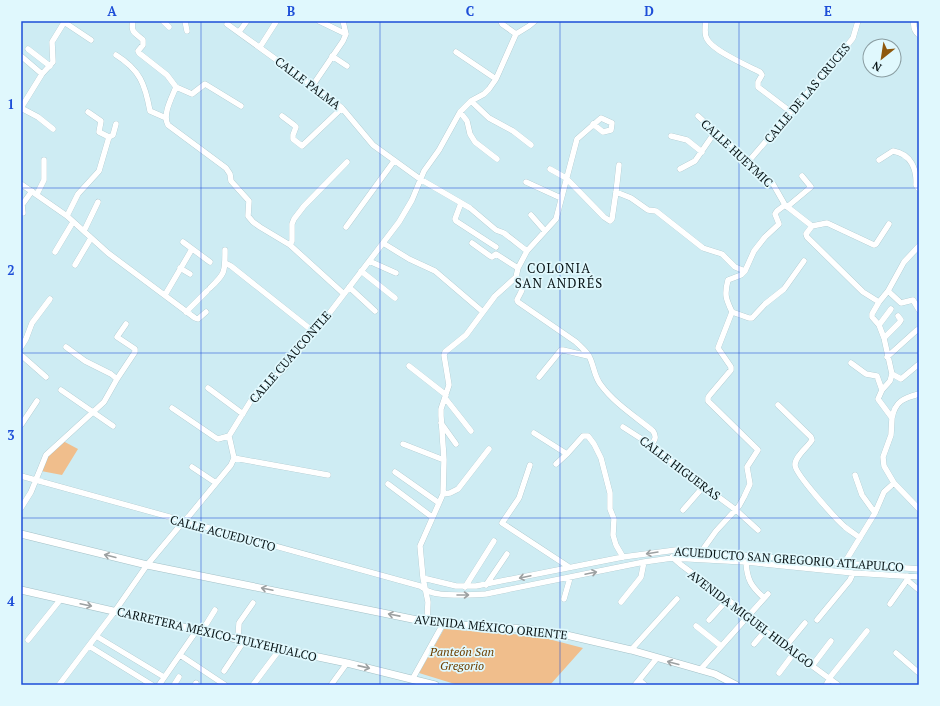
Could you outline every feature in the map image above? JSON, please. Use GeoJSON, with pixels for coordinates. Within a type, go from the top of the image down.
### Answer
{"type":"FeatureCollection","features":[{"type":"Feature","properties":{"kind":"main road","name":"AVENIDA MÉXICO ORIENTE"},"geometry":{"type":"LineString","coordinates":[[21,534],[148,565],[426,622],[544,631],[580,638],[631,650],[722,676],[736,685]]}},
{"type":"Feature","properties":{"kind":"main road","name":"CARRETERA MÉXICO-TULYEHUALCO"},"geometry":{"type":"LineString","coordinates":[[21,590],[60,600],[413,678],[435,685]]}},
{"type":"Feature","properties":{"kind":"street"},"geometry":{"type":"LineString","coordinates":[[133,21],[133,32],[143,40],[143,45],[138,51],[139,53],[167,75],[176,87],[192,94],[205,84],[241,106]]}},
{"type":"Feature","properties":{"kind":"street"},"geometry":{"type":"LineString","coordinates":[[163,21],[169,27]]}},
{"type":"Feature","properties":{"kind":"street"},"geometry":{"type":"LineString","coordinates":[[186,21],[187,31]]}},
{"type":"Feature","properties":{"kind":"street"},"geometry":{"type":"LineString","coordinates":[[239,32],[247,21]]}},
{"type":"Feature","properties":{"kind":"street"},"geometry":{"type":"LineString","coordinates":[[319,21],[346,34]]}},
{"type":"Feature","properties":{"kind":"street"},"geometry":{"type":"LineString","coordinates":[[313,85],[343,41],[346,34],[343,21]]}},
{"type":"Feature","properties":{"kind":"street"},"geometry":{"type":"LineString","coordinates":[[501,21],[502,24],[516,34],[535,21]]}},
{"type":"Feature","properties":{"kind":"street"},"geometry":{"type":"LineString","coordinates":[[706,21],[704,29],[706,39],[741,64],[760,72],[762,75],[758,82],[758,87],[791,112]]}},
{"type":"Feature","properties":{"kind":"street","name":"CALLE DE LAS CRUCES"},"geometry":{"type":"LineString","coordinates":[[748,162],[783,123],[849,43],[855,33],[858,21]]}},
{"type":"Feature","properties":{"kind":"street"},"geometry":{"type":"LineString","coordinates":[[914,21],[913,28],[919,36]]}},
{"type":"Feature","properties":{"kind":"street"},"geometry":{"type":"LineString","coordinates":[[53,129],[38,117],[21,108],[42,74],[53,62],[53,38],[65,22],[91,40]]}},
{"type":"Feature","properties":{"kind":"street"},"geometry":{"type":"LineString","coordinates":[[260,47],[276,22]]}},
{"type":"Feature","properties":{"kind":"street","name":"CALLE PALMA"},"geometry":{"type":"LineString","coordinates":[[227,24],[313,85],[342,108],[373,145],[394,161],[420,179],[461,203],[480,216],[496,230],[504,233],[527,251]]}},
{"type":"Feature","properties":{"kind":"street","name":"CALLE CUAUCONTLE"},"geometry":{"type":"LineString","coordinates":[[229,436],[242,414],[260,389],[283,370],[344,294],[407,210],[420,179],[460,112],[471,101],[484,94],[496,79],[516,34]]}},
{"type":"Feature","properties":{"kind":"street"},"geometry":{"type":"LineString","coordinates":[[28,49],[50,66]]}},
{"type":"Feature","properties":{"kind":"street"},"geometry":{"type":"LineString","coordinates":[[456,52],[496,79]]}},
{"type":"Feature","properties":{"kind":"street"},"geometry":{"type":"LineString","coordinates":[[116,55],[129,64],[138,76],[146,91],[150,111],[166,118]]}},
{"type":"Feature","properties":{"kind":"street"},"geometry":{"type":"LineString","coordinates":[[21,56],[42,74]]}},
{"type":"Feature","properties":{"kind":"street"},"geometry":{"type":"LineString","coordinates":[[332,56],[347,66]]}},
{"type":"Feature","properties":{"kind":"street"},"geometry":{"type":"LineString","coordinates":[[176,87],[167,112],[166,118],[168,125],[226,168],[230,174],[231,181],[249,201],[248,216],[253,222],[290,245],[344,294]]}},
{"type":"Feature","properties":{"kind":"street"},"geometry":{"type":"LineString","coordinates":[[471,101],[489,118],[513,131],[531,145]]}},
{"type":"Feature","properties":{"kind":"street"},"geometry":{"type":"LineString","coordinates":[[282,116],[296,127],[293,139],[302,146],[342,108]]}},
{"type":"Feature","properties":{"kind":"street"},"geometry":{"type":"LineString","coordinates":[[88,112],[101,121],[99,132],[109,137]]}},
{"type":"Feature","properties":{"kind":"street"},"geometry":{"type":"LineString","coordinates":[[460,112],[467,121],[470,134],[475,142],[497,159]]}},
{"type":"Feature","properties":{"kind":"street","name":"CALLE HUEYMIC"},"geometry":{"type":"LineString","coordinates":[[698,116],[715,132],[721,135],[773,184],[786,206],[812,226]]}},
{"type":"Feature","properties":{"kind":"street"},"geometry":{"type":"LineString","coordinates":[[67,216],[78,194],[99,170],[109,137],[113,135],[116,124]]}},
{"type":"Feature","properties":{"kind":"street"},"geometry":{"type":"LineString","coordinates":[[426,622],[428,610],[420,546],[443,494],[444,460],[441,409],[449,385],[444,355],[445,352],[466,335],[495,296],[516,277],[518,268],[527,251],[556,219],[577,138],[593,124]]}},
{"type":"Feature","properties":{"kind":"street"},"geometry":{"type":"LineString","coordinates":[[680,169],[696,161],[707,142],[715,132]]}},
{"type":"Feature","properties":{"kind":"street"},"geometry":{"type":"LineString","coordinates":[[671,136],[686,140],[702,152]]}},
{"type":"Feature","properties":{"kind":"street"},"geometry":{"type":"LineString","coordinates":[[879,160],[893,151],[898,152],[909,160],[915,168],[916,185],[919,189]]}},
{"type":"Feature","properties":{"kind":"street"},"geometry":{"type":"LineString","coordinates":[[23,213],[21,206],[44,180],[44,160]]}},
{"type":"Feature","properties":{"kind":"street"},"geometry":{"type":"LineString","coordinates":[[346,227],[394,161]]}},
{"type":"Feature","properties":{"kind":"street"},"geometry":{"type":"LineString","coordinates":[[290,245],[292,241],[292,224],[294,219],[304,206],[347,162]]}},
{"type":"Feature","properties":{"kind":"street"},"geometry":{"type":"LineString","coordinates":[[550,169],[566,178],[610,221],[612,219],[619,165]]}},
{"type":"Feature","properties":{"kind":"street"},"geometry":{"type":"LineString","coordinates":[[701,552],[716,531],[739,506],[750,484],[747,467],[758,450],[708,401],[709,396],[731,370],[731,367],[718,348],[732,312],[725,293],[728,280],[741,275],[745,271],[754,251],[778,224],[775,214],[776,212],[811,187],[802,176]]}},
{"type":"Feature","properties":{"kind":"street"},"geometry":{"type":"LineString","coordinates":[[526,182],[561,198]]}},
{"type":"Feature","properties":{"kind":"street"},"geometry":{"type":"LineString","coordinates":[[21,184],[67,216],[108,253],[186,312],[198,319],[206,312]]}},
{"type":"Feature","properties":{"kind":"street"},"geometry":{"type":"LineString","coordinates":[[616,192],[631,198],[648,210],[656,212],[703,248],[722,254],[736,267],[745,271]]}},
{"type":"Feature","properties":{"kind":"street"},"geometry":{"type":"LineString","coordinates":[[84,231],[98,202]]}},
{"type":"Feature","properties":{"kind":"street"},"geometry":{"type":"LineString","coordinates":[[461,203],[455,219],[456,221],[496,247]]}},
{"type":"Feature","properties":{"kind":"street"},"geometry":{"type":"LineString","coordinates":[[530,215],[545,231]]}},
{"type":"Feature","properties":{"kind":"street"},"geometry":{"type":"LineString","coordinates":[[56,252],[73,222]]}},
{"type":"Feature","properties":{"kind":"street"},"geometry":{"type":"LineString","coordinates":[[879,302],[863,292],[807,237],[806,234],[812,226],[827,223],[876,244],[889,224]]}},
{"type":"Feature","properties":{"kind":"street"},"geometry":{"type":"LineString","coordinates":[[75,265],[91,238]]}},
{"type":"Feature","properties":{"kind":"street"},"geometry":{"type":"LineString","coordinates":[[183,242],[210,262]]}},
{"type":"Feature","properties":{"kind":"street"},"geometry":{"type":"LineString","coordinates":[[383,242],[409,259],[435,271],[483,312]]}},
{"type":"Feature","properties":{"kind":"street"},"geometry":{"type":"LineString","coordinates":[[472,243],[490,256],[492,257],[496,254],[518,268]]}},
{"type":"Feature","properties":{"kind":"street"},"geometry":{"type":"LineString","coordinates":[[892,418],[878,399],[882,390],[890,381],[892,374],[884,338],[879,325],[872,317],[872,314],[888,291],[904,262],[919,246]]}},
{"type":"Feature","properties":{"kind":"street"},"geometry":{"type":"LineString","coordinates":[[165,295],[192,249]]}},
{"type":"Feature","properties":{"kind":"street"},"geometry":{"type":"LineString","coordinates":[[186,312],[223,276],[225,270],[225,250]]}},
{"type":"Feature","properties":{"kind":"street"},"geometry":{"type":"LineString","coordinates":[[369,261],[396,273]]}},
{"type":"Feature","properties":{"kind":"street"},"geometry":{"type":"LineString","coordinates":[[732,312],[752,318],[765,304],[784,289],[804,261]]}},
{"type":"Feature","properties":{"kind":"street"},"geometry":{"type":"LineString","coordinates":[[225,263],[231,266],[314,332]]}},
{"type":"Feature","properties":{"kind":"street"},"geometry":{"type":"LineString","coordinates":[[180,268],[190,274]]}},
{"type":"Feature","properties":{"kind":"street"},"geometry":{"type":"LineString","coordinates":[[361,271],[395,298]]}},
{"type":"Feature","properties":{"kind":"street"},"geometry":{"type":"LineString","coordinates":[[516,277],[522,282],[523,285],[523,289],[517,300],[518,302],[576,342],[589,356],[600,385],[656,435],[656,438],[651,445]]}},
{"type":"Feature","properties":{"kind":"street"},"geometry":{"type":"LineString","coordinates":[[349,287],[375,311]]}},
{"type":"Feature","properties":{"kind":"street"},"geometry":{"type":"LineString","coordinates":[[888,291],[901,303],[913,300],[919,310]]}},
{"type":"Feature","properties":{"kind":"street"},"geometry":{"type":"LineString","coordinates":[[21,347],[26,339],[32,323],[50,299]]}},
{"type":"Feature","properties":{"kind":"street"},"geometry":{"type":"LineString","coordinates":[[879,325],[891,309]]}},
{"type":"Feature","properties":{"kind":"street"},"geometry":{"type":"LineString","coordinates":[[884,338],[901,320],[898,316]]}},
{"type":"Feature","properties":{"kind":"street"},"geometry":{"type":"LineString","coordinates":[[21,508],[31,492],[46,455],[91,412],[104,402],[117,379],[136,352],[135,349],[118,338],[118,335],[126,324]]}},
{"type":"Feature","properties":{"kind":"street"},"geometry":{"type":"LineString","coordinates":[[887,357],[917,330]]}},
{"type":"Feature","properties":{"kind":"street"},"geometry":{"type":"LineString","coordinates":[[66,347],[85,361],[111,374],[117,379]]}},
{"type":"Feature","properties":{"kind":"street"},"geometry":{"type":"LineString","coordinates":[[539,377],[561,350],[589,356]]}},
{"type":"Feature","properties":{"kind":"street"},"geometry":{"type":"LineString","coordinates":[[21,355],[46,377]]}},
{"type":"Feature","properties":{"kind":"street"},"geometry":{"type":"LineString","coordinates":[[851,363],[866,374],[877,376],[882,390]]}},
{"type":"Feature","properties":{"kind":"street"},"geometry":{"type":"LineString","coordinates":[[892,374],[901,379],[919,364]]}},
{"type":"Feature","properties":{"kind":"street"},"geometry":{"type":"LineString","coordinates":[[409,366],[446,397],[471,430]]}},
{"type":"Feature","properties":{"kind":"street"},"geometry":{"type":"LineString","coordinates":[[208,388],[242,414]]}},
{"type":"Feature","properties":{"kind":"street"},"geometry":{"type":"LineString","coordinates":[[61,390],[113,426]]}},
{"type":"Feature","properties":{"kind":"street"},"geometry":{"type":"LineString","coordinates":[[919,394],[906,397],[894,410],[890,435],[883,457],[884,466],[894,483],[919,509]]}},
{"type":"Feature","properties":{"kind":"street"},"geometry":{"type":"LineString","coordinates":[[21,425],[37,401]]}},
{"type":"Feature","properties":{"kind":"street"},"geometry":{"type":"LineString","coordinates":[[778,405],[812,437],[810,443],[797,459],[795,464],[797,470],[809,487],[844,526],[860,538]]}},
{"type":"Feature","properties":{"kind":"street"},"geometry":{"type":"LineString","coordinates":[[59,685],[148,565],[228,470],[234,458],[229,436],[218,439],[172,408]]}},
{"type":"Feature","properties":{"kind":"street"},"geometry":{"type":"LineString","coordinates":[[441,422],[456,444]]}},
{"type":"Feature","properties":{"kind":"street","name":"CALLE HIGUERAS"},"geometry":{"type":"LineString","coordinates":[[623,427],[651,445],[702,487],[714,493],[758,530]]}},
{"type":"Feature","properties":{"kind":"street"},"geometry":{"type":"LineString","coordinates":[[534,433],[567,454]]}},
{"type":"Feature","properties":{"kind":"street"},"geometry":{"type":"LineString","coordinates":[[556,464],[583,436],[586,435],[591,439],[602,458],[609,489],[610,509],[614,519],[613,535],[616,545],[623,557]]}},
{"type":"Feature","properties":{"kind":"street"},"geometry":{"type":"LineString","coordinates":[[403,444],[444,460]]}},
{"type":"Feature","properties":{"kind":"street"},"geometry":{"type":"LineString","coordinates":[[443,494],[450,494],[458,489],[489,450]]}},
{"type":"Feature","properties":{"kind":"street"},"geometry":{"type":"LineString","coordinates":[[234,458],[328,475]]}},
{"type":"Feature","properties":{"kind":"street"},"geometry":{"type":"LineString","coordinates":[[530,465],[519,498],[502,523],[569,568]]}},
{"type":"Feature","properties":{"kind":"street"},"geometry":{"type":"LineString","coordinates":[[192,467],[216,483]]}},
{"type":"Feature","properties":{"kind":"street"},"geometry":{"type":"LineString","coordinates":[[395,472],[439,503]]}},
{"type":"Feature","properties":{"kind":"street"},"geometry":{"type":"LineString","coordinates":[[855,475],[864,498],[875,513]]}},
{"type":"Feature","properties":{"kind":"street","name":"CALLE ACUEDUCTO"},"geometry":{"type":"LineString","coordinates":[[21,476],[183,522],[420,586],[425,589]]}},
{"type":"Feature","properties":{"kind":"street"},"geometry":{"type":"LineString","coordinates":[[845,562],[875,513],[884,492],[894,483]]}},
{"type":"Feature","properties":{"kind":"street"},"geometry":{"type":"LineString","coordinates":[[388,484],[432,517]]}},
{"type":"Feature","properties":{"kind":"street"},"geometry":{"type":"LineString","coordinates":[[683,510],[702,487]]}},
{"type":"Feature","properties":{"kind":"street"},"geometry":{"type":"LineString","coordinates":[[465,587],[494,541]]}},
{"type":"Feature","properties":{"kind":"street"},"geometry":{"type":"LineString","coordinates":[[669,550],[672,558]]}},
{"type":"Feature","properties":{"kind":"street","name":"ACUEDUCTO SAN GREGORIO ATLAPULCO"},"geometry":{"type":"LineString","coordinates":[[423,578],[465,587],[486,585],[623,557],[669,550],[845,562],[919,569]]}},
{"type":"Feature","properties":{"kind":"street"},"geometry":{"type":"LineString","coordinates":[[486,585],[507,554]]}},
{"type":"Feature","properties":{"kind":"street","name":"ACUEDUCTO SAN GREGORIO ATLAPULCO"},"geometry":{"type":"LineString","coordinates":[[425,589],[429,592],[441,594],[476,595],[570,578],[644,562],[672,558],[746,562],[908,578],[919,577]]}},
{"type":"Feature","properties":{"kind":"street","name":"AVENIDA MIGUEL HIDALGO"},"geometry":{"type":"LineString","coordinates":[[672,558],[748,616],[765,631],[838,685]]}},
{"type":"Feature","properties":{"kind":"street"},"geometry":{"type":"LineString","coordinates":[[621,602],[641,577],[644,562]]}},
{"type":"Feature","properties":{"kind":"street"},"geometry":{"type":"LineString","coordinates":[[700,670],[766,596],[755,591],[750,584],[746,574],[746,562]]}},
{"type":"Feature","properties":{"kind":"street"},"geometry":{"type":"LineString","coordinates":[[817,620],[850,580],[852,573]]}},
{"type":"Feature","properties":{"kind":"street"},"geometry":{"type":"LineString","coordinates":[[564,599],[570,578]]}},
{"type":"Feature","properties":{"kind":"street"},"geometry":{"type":"LineString","coordinates":[[890,604],[908,578],[919,590]]}},
{"type":"Feature","properties":{"kind":"street"},"geometry":{"type":"LineString","coordinates":[[631,650],[677,599]]}},
{"type":"Feature","properties":{"kind":"street"},"geometry":{"type":"LineString","coordinates":[[28,640],[60,600]]}},
{"type":"Feature","properties":{"kind":"street"},"geometry":{"type":"LineString","coordinates":[[709,620],[727,600]]}},
{"type":"Feature","properties":{"kind":"street"},"geometry":{"type":"LineString","coordinates":[[224,671],[241,640],[239,623],[253,603]]}},
{"type":"Feature","properties":{"kind":"street"},"geometry":{"type":"LineString","coordinates":[[159,685],[215,610]]}},
{"type":"Feature","properties":{"kind":"street"},"geometry":{"type":"LineString","coordinates":[[786,646],[805,623]]}},
{"type":"Feature","properties":{"kind":"street"},"geometry":{"type":"LineString","coordinates":[[413,678],[443,624]]}},
{"type":"Feature","properties":{"kind":"street"},"geometry":{"type":"LineString","coordinates":[[696,626],[721,646]]}},
{"type":"Feature","properties":{"kind":"street"},"geometry":{"type":"LineString","coordinates":[[754,644],[765,631]]}},
{"type":"Feature","properties":{"kind":"street"},"geometry":{"type":"LineString","coordinates":[[826,685],[867,631]]}},
{"type":"Feature","properties":{"kind":"street"},"geometry":{"type":"LineString","coordinates":[[96,636],[164,677]]}},
{"type":"Feature","properties":{"kind":"street"},"geometry":{"type":"LineString","coordinates":[[812,666],[831,641]]}},
{"type":"Feature","properties":{"kind":"street"},"geometry":{"type":"LineString","coordinates":[[89,646],[152,685]]}},
{"type":"Feature","properties":{"kind":"street"},"geometry":{"type":"LineString","coordinates":[[253,685],[280,649]]}},
{"type":"Feature","properties":{"kind":"street"},"geometry":{"type":"LineString","coordinates":[[779,673],[794,653]]}},
{"type":"Feature","properties":{"kind":"street"},"geometry":{"type":"LineString","coordinates":[[896,653],[919,673]]}},
{"type":"Feature","properties":{"kind":"street"},"geometry":{"type":"LineString","coordinates":[[180,655],[225,685]]}},
{"type":"Feature","properties":{"kind":"street"},"geometry":{"type":"LineString","coordinates":[[645,685],[637,683],[657,658]]}},
{"type":"Feature","properties":{"kind":"street"},"geometry":{"type":"LineString","coordinates":[[331,685],[347,663]]}},
{"type":"Feature","properties":{"kind":"street"},"geometry":{"type":"LineString","coordinates":[[174,685],[179,677]]}},
{"type":"Feature","properties":{"kind":"green space"},"geometry":{"type":"Polygon","coordinates":[[[63,441],[78,449],[62,475],[41,471],[48,456],[63,441]]]}},
{"type":"Feature","properties":{"kind":"green space","name":"Panteón San Gregorio"},"geometry":{"type":"Polygon","coordinates":[[[444,629],[537,636],[583,648],[550,685],[458,685],[419,673],[444,629]]]}},
{"type":"Feature","properties":{"kind":"district","name":"COLONIA SAN ANDRÉS"},"geometry":{"type":"Point","coordinates":[559,276]}}]}
